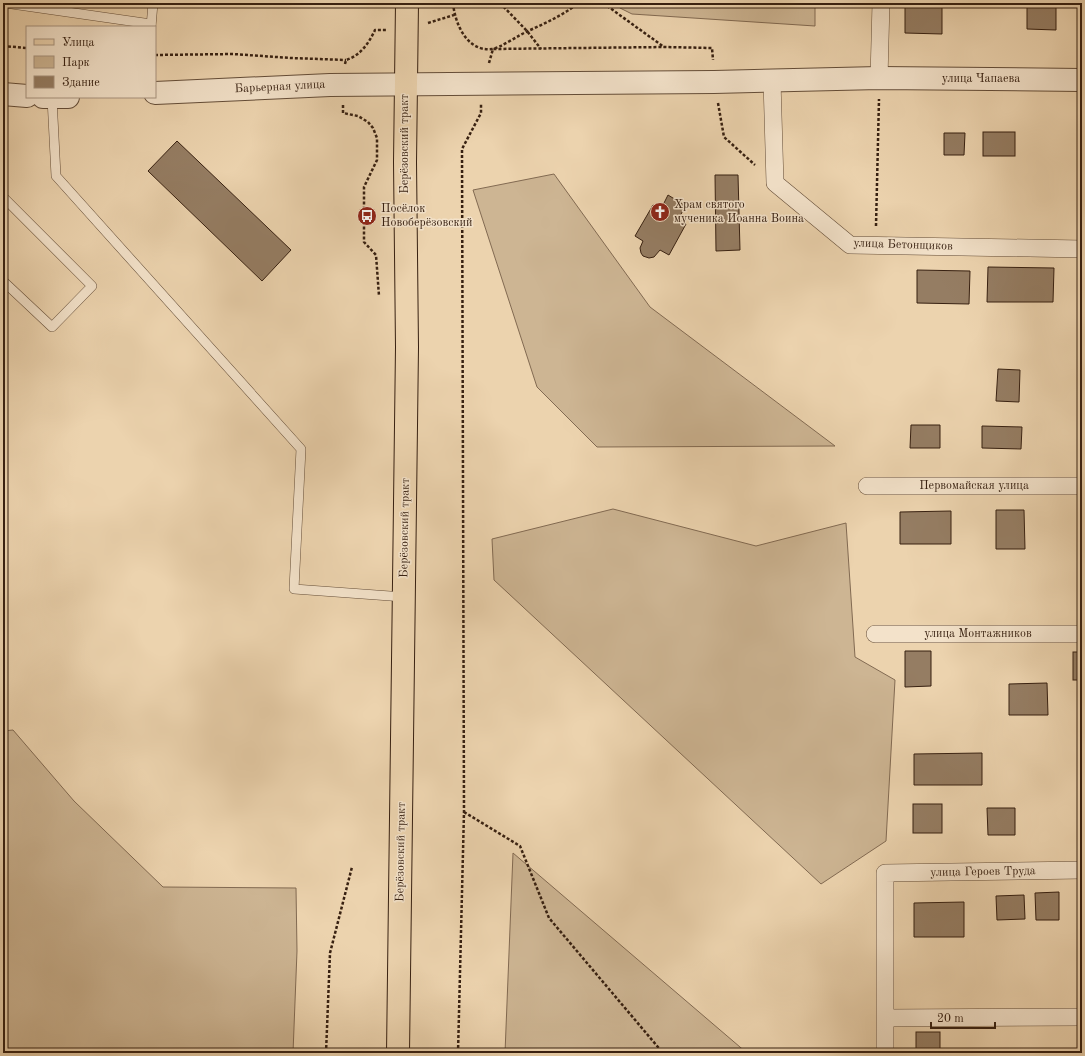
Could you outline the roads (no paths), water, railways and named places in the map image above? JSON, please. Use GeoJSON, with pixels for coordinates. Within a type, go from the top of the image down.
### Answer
{"type":"FeatureCollection","features":[{"type":"Feature","properties":{"kind":"main road","name":"Берёзовский тракт"},"geometry":{"type":"LineString","coordinates":[[398,1053],[407,347],[405,162],[407,3]]}},
{"type":"Feature","properties":{"kind":"street"},"geometry":{"type":"LineString","coordinates":[[879,78],[881,3]]}},
{"type":"Feature","properties":{"kind":"street","name":"улица Чапаева"},"geometry":{"type":"LineString","coordinates":[[714,82],[879,78],[1082,80]]}},
{"type":"Feature","properties":{"kind":"street","name":"улица Бетонщиков"},"geometry":{"type":"LineString","coordinates":[[772,81],[775,183],[850,245],[1082,249]]}},
{"type":"Feature","properties":{"kind":"street","name":"Барьерная улица"},"geometry":{"type":"LineString","coordinates":[[156,93],[330,84],[714,82]]}},
{"type":"Feature","properties":{"kind":"street"},"geometry":{"type":"LineString","coordinates":[[3,94],[26,96]]}},
{"type":"Feature","properties":{"kind":"street","name":"Первомайская улица"},"geometry":{"type":"LineString","coordinates":[[867,486],[1082,486]]}},
{"type":"Feature","properties":{"kind":"street","name":"улица Монтажников"},"geometry":{"type":"LineString","coordinates":[[875,634],[1082,634]]}},
{"type":"Feature","properties":{"kind":"street","name":"улица Героев Труда"},"geometry":{"type":"LineString","coordinates":[[886,1018],[885,873],[1082,870]]}},
{"type":"Feature","properties":{"kind":"street"},"geometry":{"type":"LineString","coordinates":[[885,1053],[886,1018],[1082,1017]]}},
{"type":"Feature","properties":{"kind":"lane"},"geometry":{"type":"LineString","coordinates":[[5,3],[151,25],[153,3]]}},
{"type":"Feature","properties":{"kind":"lane"},"geometry":{"type":"LineString","coordinates":[[54,98],[56,176],[301,449],[294,589],[404,597]]}},
{"type":"Feature","properties":{"kind":"lane"},"geometry":{"type":"LineString","coordinates":[[3,197],[92,286],[52,328],[3,281]]}},
{"type":"Feature","properties":{"kind":"place","name":"Храм святого мученика Иоанна Воина"},"geometry":{"type":"Point","coordinates":[660,212]}},
{"type":"Feature","properties":{"kind":"place","name":"Посёлок Новоберёзовский"},"geometry":{"type":"Point","coordinates":[367,216]}}]}
